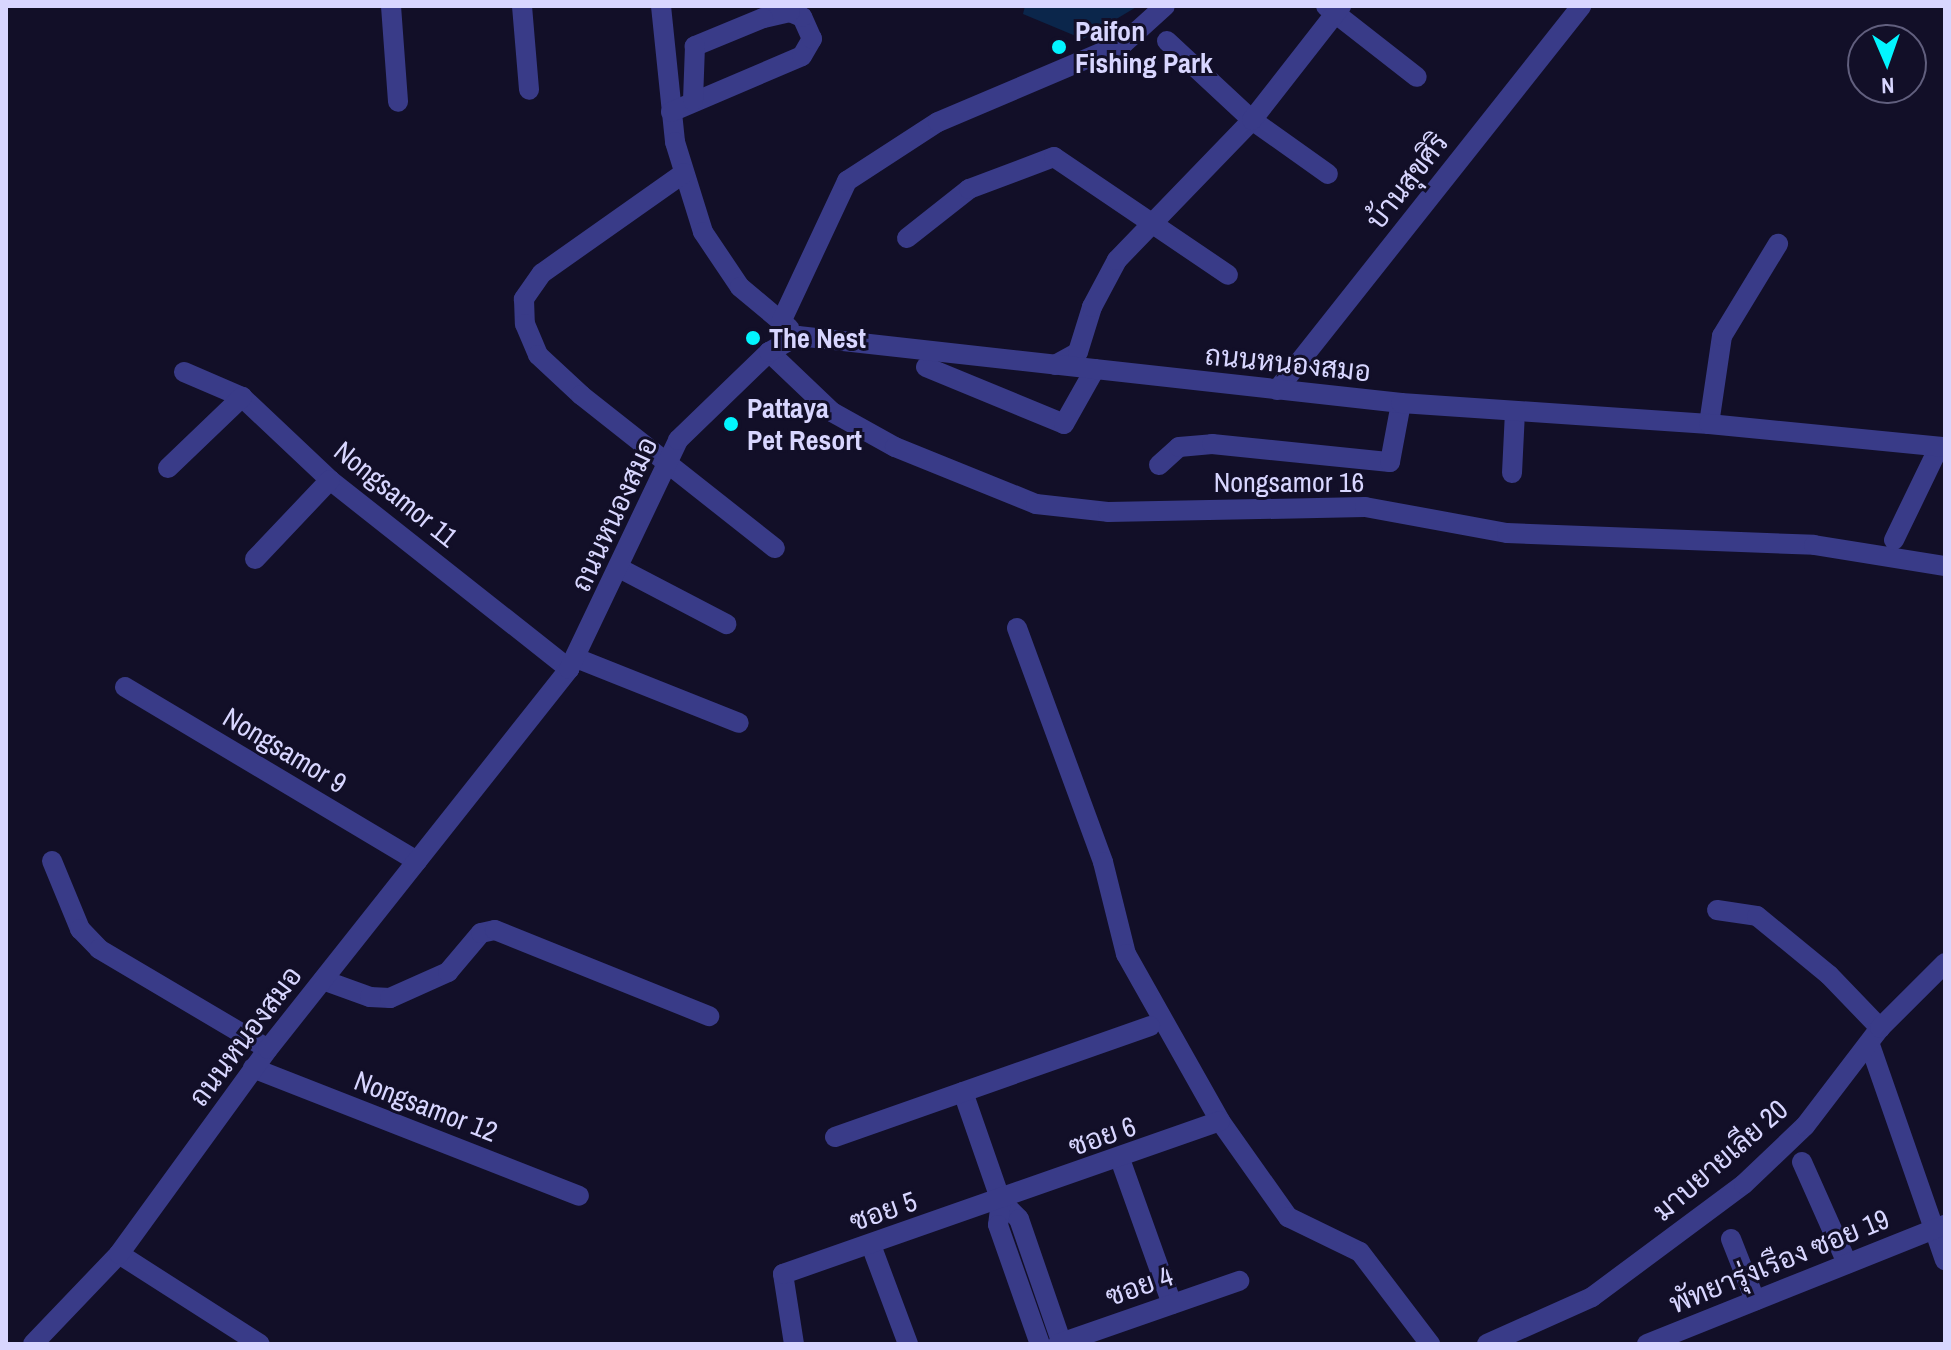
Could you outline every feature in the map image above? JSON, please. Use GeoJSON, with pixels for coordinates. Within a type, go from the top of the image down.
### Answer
{"type":"FeatureCollection","features":[{"type":"Feature","properties":{"kind":"street"},"geometry":{"type":"LineString","coordinates":[[391,6],[398,102]]}},
{"type":"Feature","properties":{"kind":"street"},"geometry":{"type":"LineString","coordinates":[[522,6],[529,90]]}},
{"type":"Feature","properties":{"kind":"street"},"geometry":{"type":"LineString","coordinates":[[661,6],[671,112],[684,173],[703,232],[740,287],[798,336]]}},
{"type":"Feature","properties":{"kind":"street"},"geometry":{"type":"LineString","coordinates":[[781,322],[847,181],[938,122],[1124,43],[1165,6]]}},
{"type":"Feature","properties":{"kind":"street","name":"บ้านสุขศิริ"},"geometry":{"type":"LineString","coordinates":[[1277,390],[1581,6]]}},
{"type":"Feature","properties":{"kind":"street"},"geometry":{"type":"LineString","coordinates":[[1055,365],[1078,352],[1098,295],[1117,260],[1149,221],[1252,120],[1334,9],[1417,77]]}},
{"type":"Feature","properties":{"kind":"street"},"geometry":{"type":"LineString","coordinates":[[671,112],[802,56],[812,39],[802,17],[790,12],[763,18],[695,46],[693,101]]}},
{"type":"Feature","properties":{"kind":"street"},"geometry":{"type":"LineString","coordinates":[[1167,41],[1252,120],[1328,174]]}},
{"type":"Feature","properties":{"kind":"street"},"geometry":{"type":"LineString","coordinates":[[907,238],[969,189],[1054,157],[1228,275]]}},
{"type":"Feature","properties":{"kind":"street"},"geometry":{"type":"LineString","coordinates":[[684,173],[542,273],[524,299],[525,324],[538,355],[665,465],[775,548]]}},
{"type":"Feature","properties":{"kind":"street"},"geometry":{"type":"LineString","coordinates":[[1709,424],[1722,336],[1778,244]]}},
{"type":"Feature","properties":{"kind":"street","name":"ถนนหนองสมอ"},"geometry":{"type":"LineString","coordinates":[[33,1344],[119,1254],[253,1068],[572,663],[621,569],[678,440],[769,352],[798,336],[1401,403],[1709,424],[1942,447]]}},
{"type":"Feature","properties":{"kind":"street","name":"Nongsamor 16"},"geometry":{"type":"LineString","coordinates":[[769,352],[832,412],[895,447],[1036,504],[1108,512],[1365,507],[1507,533],[1814,545],[1945,566]]}},
{"type":"Feature","properties":{"kind":"street"},"geometry":{"type":"LineString","coordinates":[[926,367],[1064,424],[1095,369]]}},
{"type":"Feature","properties":{"kind":"street","name":"Nongsamor 11"},"geometry":{"type":"LineString","coordinates":[[184,372],[242,397],[330,480],[572,663],[739,723]]}},
{"type":"Feature","properties":{"kind":"street"},"geometry":{"type":"LineString","coordinates":[[168,468],[242,397]]}},
{"type":"Feature","properties":{"kind":"street"},"geometry":{"type":"LineString","coordinates":[[1159,465],[1179,447],[1212,444],[1390,462],[1401,403]]}},
{"type":"Feature","properties":{"kind":"street"},"geometry":{"type":"LineString","coordinates":[[1512,473],[1515,411]]}},
{"type":"Feature","properties":{"kind":"street"},"geometry":{"type":"LineString","coordinates":[[1894,540],[1942,447]]}},
{"type":"Feature","properties":{"kind":"street"},"geometry":{"type":"LineString","coordinates":[[255,559],[330,480]]}},
{"type":"Feature","properties":{"kind":"street"},"geometry":{"type":"LineString","coordinates":[[621,569],[726,624]]}},
{"type":"Feature","properties":{"kind":"street"},"geometry":{"type":"LineString","coordinates":[[1017,628],[1103,862],[1126,954],[1220,1121],[1288,1217],[1360,1252],[1430,1344]]}},
{"type":"Feature","properties":{"kind":"street","name":"Nongsamor 9"},"geometry":{"type":"LineString","coordinates":[[125,687],[417,861]]}},
{"type":"Feature","properties":{"kind":"street"},"geometry":{"type":"LineString","coordinates":[[52,861],[80,929],[99,949],[268,1049]]}},
{"type":"Feature","properties":{"kind":"street"},"geometry":{"type":"LineString","coordinates":[[1717,910],[1757,916],[1829,975],[1875,1036],[1939,1227],[1945,1260]]}},
{"type":"Feature","properties":{"kind":"street"},"geometry":{"type":"LineString","coordinates":[[323,980],[370,997],[390,998],[448,972],[481,933],[495,930],[709,1016]]}},
{"type":"Feature","properties":{"kind":"street","name":"มาบยายเลีย 20"},"geometry":{"type":"LineString","coordinates":[[1487,1344],[1592,1297],[1744,1184],[1805,1126],[1875,1036],[1945,963]]}},
{"type":"Feature","properties":{"kind":"street"},"geometry":{"type":"LineString","coordinates":[[835,1137],[1150,1026]]}},
{"type":"Feature","properties":{"kind":"street","name":"Nongsamor 12"},"geometry":{"type":"LineString","coordinates":[[253,1068],[579,1196]]}},
{"type":"Feature","properties":{"kind":"street"},"geometry":{"type":"LineString","coordinates":[[963,1092],[1001,1201],[1019,1219],[1060,1344]]}},
{"type":"Feature","properties":{"kind":"street","name":"ซอย 6"},"geometry":{"type":"LineString","coordinates":[[1001,1201],[1220,1121]]}},
{"type":"Feature","properties":{"kind":"street"},"geometry":{"type":"LineString","coordinates":[[1120,1159],[1172,1304]]}},
{"type":"Feature","properties":{"kind":"street"},"geometry":{"type":"LineString","coordinates":[[1802,1162],[1847,1263]]}},
{"type":"Feature","properties":{"kind":"street"},"geometry":{"type":"LineString","coordinates":[[1001,1201],[998,1225],[1040,1344]]}},
{"type":"Feature","properties":{"kind":"street","name":"ซอย 5"},"geometry":{"type":"LineString","coordinates":[[794,1344],[783,1274],[1001,1201]]}},
{"type":"Feature","properties":{"kind":"street","name":"พัทยารุ่งเรือง ซอย 19"},"geometry":{"type":"LineString","coordinates":[[1647,1344],[1939,1227]]}},
{"type":"Feature","properties":{"kind":"street"},"geometry":{"type":"LineString","coordinates":[[1731,1239],[1755,1300]]}},
{"type":"Feature","properties":{"kind":"street"},"geometry":{"type":"LineString","coordinates":[[871,1245],[908,1344]]}},
{"type":"Feature","properties":{"kind":"street"},"geometry":{"type":"LineString","coordinates":[[119,1254],[260,1344]]}},
{"type":"Feature","properties":{"kind":"street","name":"ซอย 4"},"geometry":{"type":"LineString","coordinates":[[1060,1344],[1239,1281]]}},
{"type":"Feature","properties":{"kind":"water"},"geometry":{"type":"Polygon","coordinates":[[[1025,6],[1138,6],[1083,39],[1023,14],[1025,6]]]}},
{"type":"Feature","properties":{"kind":"place","name":"Paifon Fishing Park"},"geometry":{"type":"Point","coordinates":[1059,47]}},
{"type":"Feature","properties":{"kind":"place","name":"The Nest"},"geometry":{"type":"Point","coordinates":[753,338]}},
{"type":"Feature","properties":{"kind":"place","name":"Pattaya Pet Resort"},"geometry":{"type":"Point","coordinates":[731,424]}}]}
